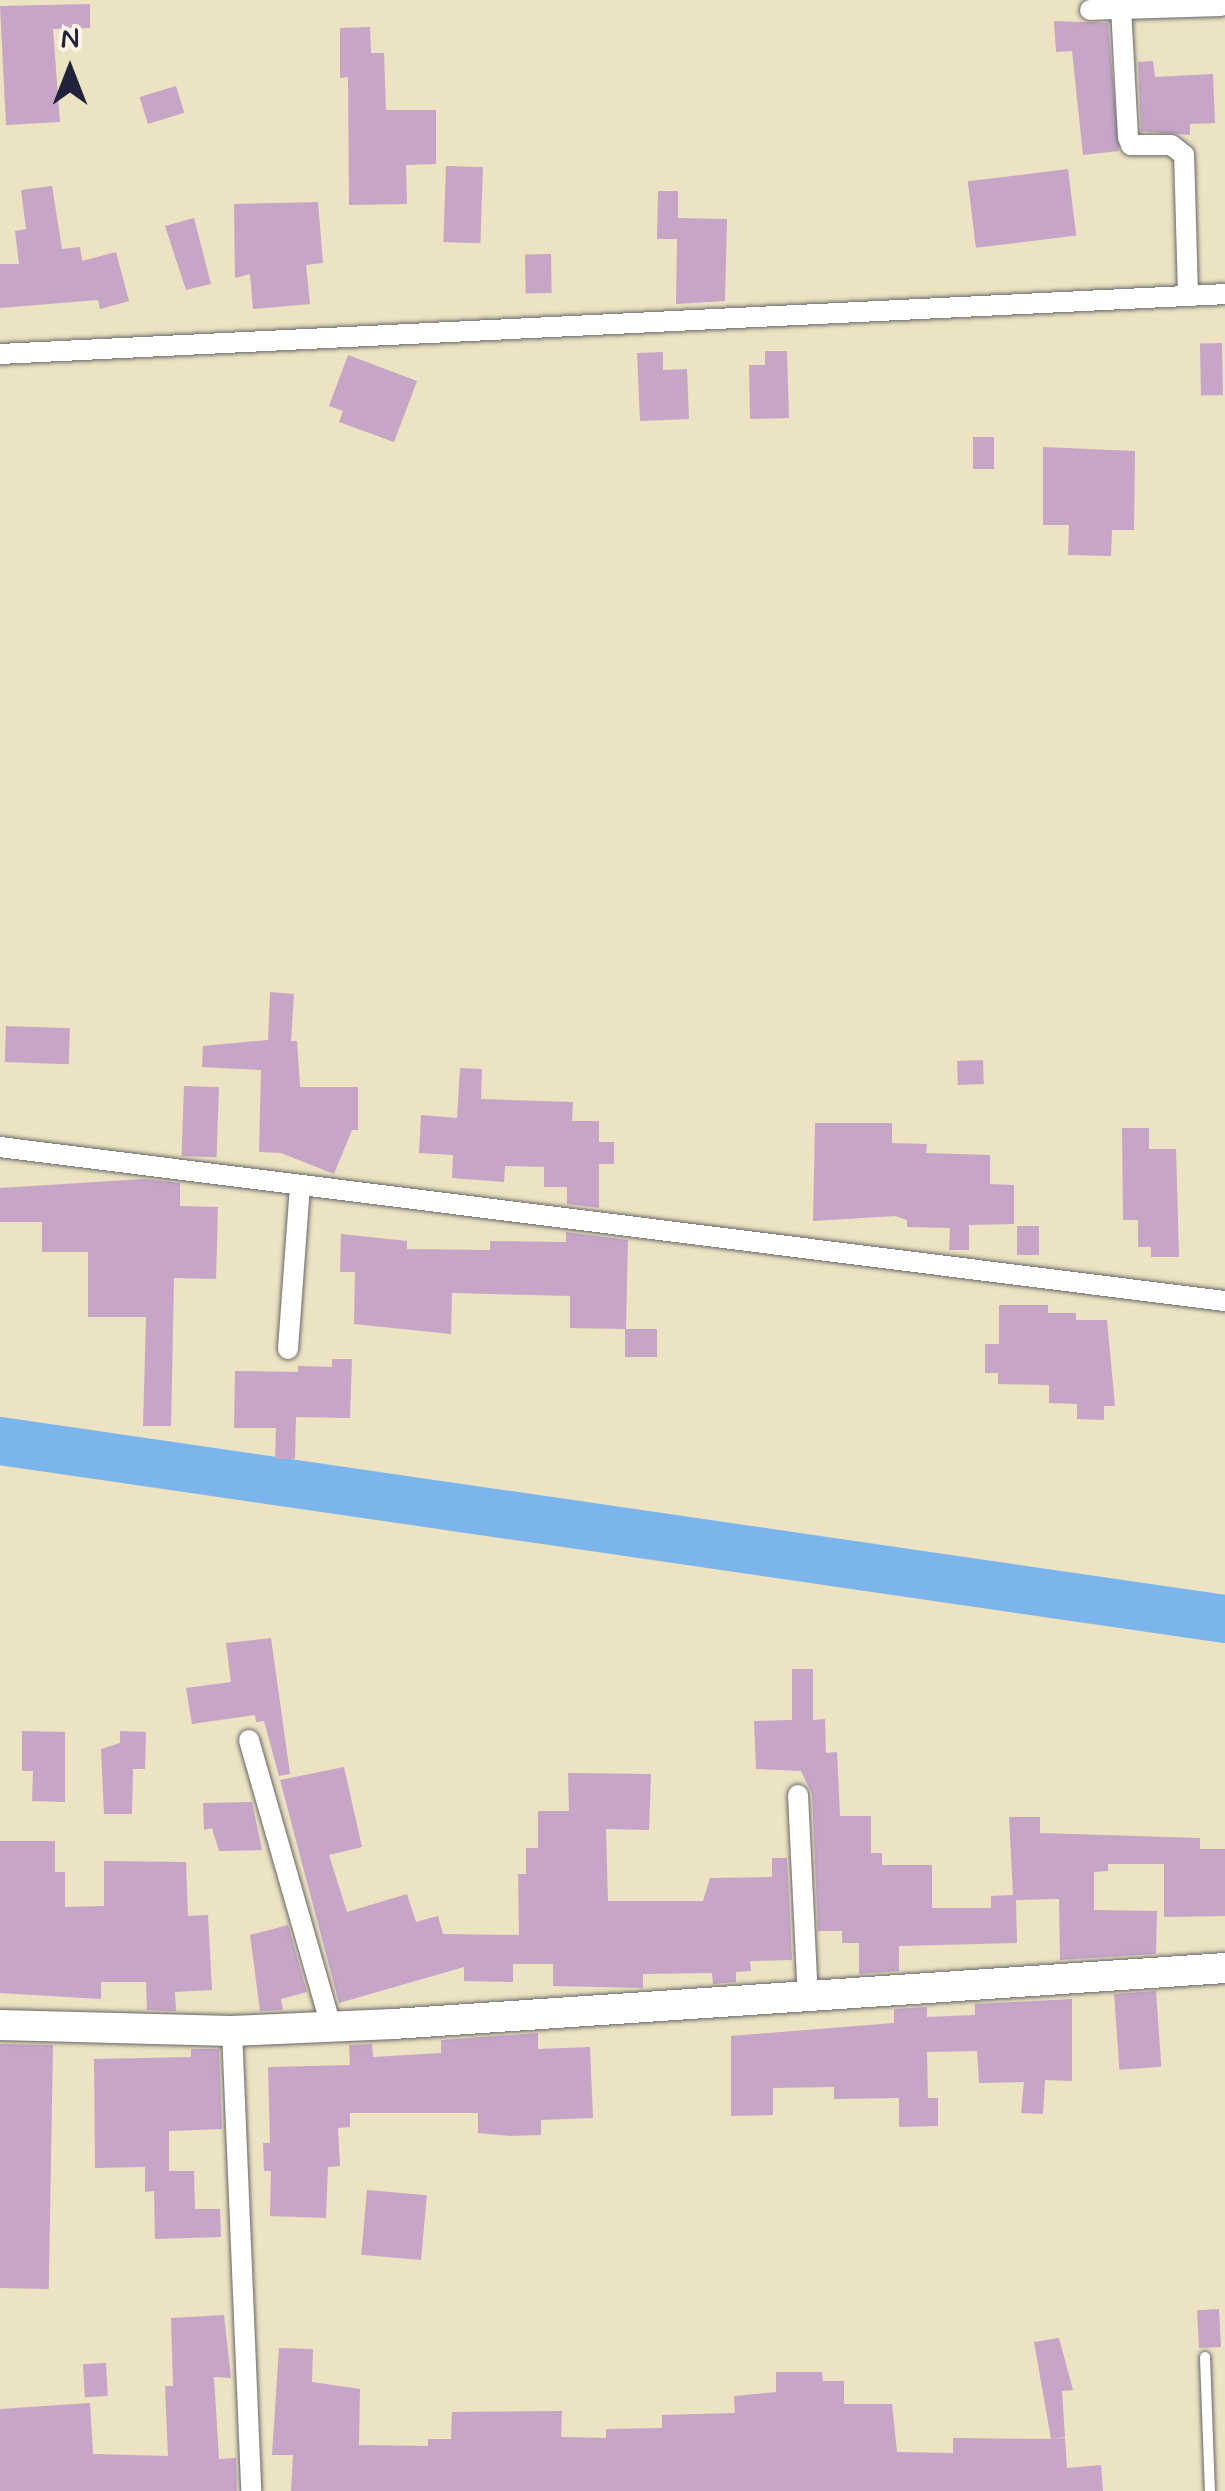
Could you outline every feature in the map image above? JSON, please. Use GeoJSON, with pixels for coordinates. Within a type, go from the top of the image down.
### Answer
{"type":"FeatureCollection","features":[{"type":"Feature","properties":{"kind":"street"},"geometry":{"type":"LineString","coordinates":[[1090,10],[1184,4],[1221,6]]}},
{"type":"Feature","properties":{"kind":"street"},"geometry":{"type":"LineString","coordinates":[[1121,9],[1131,144],[1171,146],[1184,155],[1188,294]]}},
{"type":"Feature","properties":{"kind":"street"},"geometry":{"type":"LineString","coordinates":[[0,354],[1225,294]]}},
{"type":"Feature","properties":{"kind":"street"},"geometry":{"type":"LineString","coordinates":[[0,1147],[1225,1300]]}},
{"type":"Feature","properties":{"kind":"street"},"geometry":{"type":"LineString","coordinates":[[288,1349],[300,1185]]}},
{"type":"Feature","properties":{"kind":"street"},"geometry":{"type":"LineString","coordinates":[[249,1740],[330,2023]]}},
{"type":"Feature","properties":{"kind":"street"},"geometry":{"type":"LineString","coordinates":[[798,1795],[808,1996]]}},
{"type":"Feature","properties":{"kind":"street"},"geometry":{"type":"LineString","coordinates":[[0,2025],[232,2031],[1225,1968]]}},
{"type":"Feature","properties":{"kind":"street"},"geometry":{"type":"LineString","coordinates":[[232,2031],[250,2491]]}},
{"type":"Feature","properties":{"kind":"lane"},"geometry":{"type":"LineString","coordinates":[[1205,2356],[1210,2491]]}},
{"type":"Feature","properties":{"kind":"building"},"geometry":{"type":"Polygon","coordinates":[[[90,4],[90,28],[53,29],[60,122],[6,125],[0,6],[90,4]]]}},
{"type":"Feature","properties":{"kind":"building"},"geometry":{"type":"Polygon","coordinates":[[[1054,21],[1108,23],[1119,151],[1083,155],[1072,51],[1056,52],[1054,21]]]}},
{"type":"Feature","properties":{"kind":"building"},"geometry":{"type":"Polygon","coordinates":[[[370,27],[371,53],[384,53],[386,110],[436,110],[436,164],[406,165],[407,204],[349,205],[348,77],[340,78],[340,28],[370,27]]]}},
{"type":"Feature","properties":{"kind":"building"},"geometry":{"type":"Polygon","coordinates":[[[1153,61],[1155,77],[1213,74],[1215,123],[1190,124],[1190,135],[1141,131],[1138,62],[1153,61]]]}},
{"type":"Feature","properties":{"kind":"building"},"geometry":{"type":"Polygon","coordinates":[[[176,86],[184,113],[148,124],[140,97],[176,86]]]}},
{"type":"Feature","properties":{"kind":"building"},"geometry":{"type":"Polygon","coordinates":[[[446,166],[483,167],[480,243],[443,242],[446,166]]]}},
{"type":"Feature","properties":{"kind":"building"},"geometry":{"type":"Polygon","coordinates":[[[1068,169],[1076,236],[976,248],[968,181],[1068,169]]]}},
{"type":"Feature","properties":{"kind":"building"},"geometry":{"type":"Polygon","coordinates":[[[52,186],[62,249],[80,247],[82,261],[116,252],[129,301],[100,309],[98,300],[0,308],[0,264],[19,264],[15,231],[26,229],[21,190],[52,186]]]}},
{"type":"Feature","properties":{"kind":"building"},"geometry":{"type":"Polygon","coordinates":[[[658,191],[678,191],[678,218],[727,219],[725,301],[676,304],[677,239],[657,239],[658,191]]]}},
{"type":"Feature","properties":{"kind":"building"},"geometry":{"type":"Polygon","coordinates":[[[318,202],[323,263],[306,265],[310,304],[253,309],[250,274],[235,278],[234,204],[318,202]]]}},
{"type":"Feature","properties":{"kind":"building"},"geometry":{"type":"Polygon","coordinates":[[[194,218],[211,284],[186,290],[165,226],[194,218]]]}},
{"type":"Feature","properties":{"kind":"building"},"geometry":{"type":"Polygon","coordinates":[[[525,254],[551,254],[552,293],[526,293],[525,254]]]}},
{"type":"Feature","properties":{"kind":"building"},"geometry":{"type":"Polygon","coordinates":[[[1200,343],[1222,343],[1223,395],[1201,395],[1200,343]]]}},
{"type":"Feature","properties":{"kind":"building"},"geometry":{"type":"Polygon","coordinates":[[[765,351],[787,351],[789,418],[750,419],[749,365],[765,365],[765,351]]]}},
{"type":"Feature","properties":{"kind":"building"},"geometry":{"type":"Polygon","coordinates":[[[663,352],[663,370],[687,369],[689,419],[640,421],[637,353],[663,352]]]}},
{"type":"Feature","properties":{"kind":"building"},"geometry":{"type":"Polygon","coordinates":[[[348,355],[417,381],[394,442],[339,422],[343,411],[329,406],[348,355]]]}},
{"type":"Feature","properties":{"kind":"building"},"geometry":{"type":"Polygon","coordinates":[[[973,437],[994,437],[994,469],[973,469],[973,437]]]}},
{"type":"Feature","properties":{"kind":"building"},"geometry":{"type":"Polygon","coordinates":[[[1043,447],[1135,451],[1134,530],[1112,530],[1111,556],[1068,555],[1069,525],[1043,525],[1043,447]]]}},
{"type":"Feature","properties":{"kind":"building"},"geometry":{"type":"Polygon","coordinates":[[[270,992],[294,994],[291,1041],[297,1041],[300,1087],[358,1087],[358,1130],[352,1130],[334,1174],[281,1153],[259,1152],[261,1070],[202,1067],[203,1046],[268,1040],[270,992]]]}},
{"type":"Feature","properties":{"kind":"building"},"geometry":{"type":"Polygon","coordinates":[[[6,1026],[70,1028],[69,1064],[5,1062],[6,1026]]]}},
{"type":"Feature","properties":{"kind":"building"},"geometry":{"type":"Polygon","coordinates":[[[983,1060],[984,1084],[958,1085],[957,1061],[983,1060]]]}},
{"type":"Feature","properties":{"kind":"building"},"geometry":{"type":"Polygon","coordinates":[[[460,1068],[482,1069],[481,1099],[573,1102],[572,1121],[599,1121],[599,1142],[614,1142],[614,1164],[599,1164],[599,1208],[567,1204],[567,1187],[544,1187],[544,1167],[505,1166],[504,1182],[452,1178],[453,1155],[419,1153],[421,1115],[457,1118],[460,1068]]]}},
{"type":"Feature","properties":{"kind":"building"},"geometry":{"type":"Polygon","coordinates":[[[184,1086],[219,1087],[217,1157],[182,1156],[184,1086]]]}},
{"type":"Feature","properties":{"kind":"building"},"geometry":{"type":"Polygon","coordinates":[[[815,1123],[892,1123],[892,1143],[927,1144],[926,1153],[990,1155],[990,1184],[1014,1185],[1014,1224],[969,1225],[969,1250],[949,1250],[950,1228],[907,1227],[907,1220],[895,1216],[813,1221],[815,1123]]]}},
{"type":"Feature","properties":{"kind":"building"},"geometry":{"type":"Polygon","coordinates":[[[1122,1128],[1149,1128],[1149,1149],[1176,1149],[1179,1257],[1151,1257],[1151,1247],[1138,1247],[1138,1220],[1123,1220],[1122,1128]]]}},
{"type":"Feature","properties":{"kind":"building"},"geometry":{"type":"Polygon","coordinates":[[[144,1179],[180,1183],[180,1206],[218,1207],[216,1279],[174,1278],[171,1426],[143,1426],[146,1317],[88,1317],[88,1252],[42,1252],[42,1222],[0,1222],[0,1188],[144,1179]]]}},
{"type":"Feature","properties":{"kind":"building"},"geometry":{"type":"Polygon","coordinates":[[[1017,1226],[1039,1226],[1039,1255],[1017,1255],[1017,1226]]]}},
{"type":"Feature","properties":{"kind":"building"},"geometry":{"type":"Polygon","coordinates":[[[566,1232],[628,1240],[626,1329],[657,1329],[657,1357],[625,1357],[625,1329],[570,1328],[570,1296],[452,1293],[451,1334],[354,1324],[355,1272],[340,1272],[341,1234],[407,1241],[407,1249],[490,1250],[490,1241],[566,1242],[566,1232]]]}},
{"type":"Feature","properties":{"kind":"building"},"geometry":{"type":"Polygon","coordinates":[[[999,1305],[1048,1305],[1048,1313],[1076,1313],[1076,1320],[1107,1320],[1115,1406],[1104,1406],[1104,1420],[1077,1419],[1077,1404],[1049,1403],[1049,1385],[998,1384],[998,1373],[985,1373],[985,1344],[999,1344],[999,1305]]]}},
{"type":"Feature","properties":{"kind":"building"},"geometry":{"type":"Polygon","coordinates":[[[332,1359],[352,1359],[350,1418],[296,1417],[295,1459],[275,1459],[276,1428],[234,1428],[235,1371],[298,1372],[298,1366],[332,1367],[332,1359]]]}},
{"type":"Feature","properties":{"kind":"building"},"geometry":{"type":"Polygon","coordinates":[[[271,1638],[290,1774],[279,1776],[264,1721],[256,1722],[255,1715],[192,1724],[186,1688],[231,1682],[226,1643],[271,1638]]]}},
{"type":"Feature","properties":{"kind":"building"},"geometry":{"type":"Polygon","coordinates":[[[792,1669],[813,1669],[813,1720],[825,1719],[826,1753],[837,1752],[840,1816],[871,1816],[871,1853],[882,1853],[882,1865],[932,1865],[932,1908],[991,1908],[991,1896],[1013,1895],[1009,1817],[1040,1817],[1040,1833],[1200,1838],[1200,1849],[1225,1849],[1225,1916],[1164,1917],[1164,1864],[1108,1864],[1108,1871],[1094,1872],[1094,1910],[1157,1911],[1156,1954],[1060,1960],[1059,1899],[1016,1900],[1017,1943],[899,1946],[899,1971],[859,1974],[859,1943],[842,1943],[842,1931],[818,1931],[812,1794],[801,1771],[756,1769],[754,1721],[792,1720],[792,1669]]]}},
{"type":"Feature","properties":{"kind":"building"},"geometry":{"type":"Polygon","coordinates":[[[22,1731],[65,1732],[65,1802],[32,1801],[33,1771],[22,1771],[22,1731]]]}},
{"type":"Feature","properties":{"kind":"building"},"geometry":{"type":"Polygon","coordinates":[[[120,1731],[146,1732],[145,1769],[133,1769],[132,1814],[104,1814],[101,1749],[120,1743],[120,1731]]]}},
{"type":"Feature","properties":{"kind":"building"},"geometry":{"type":"Polygon","coordinates":[[[344,1767],[362,1847],[329,1855],[347,1912],[407,1894],[416,1922],[438,1916],[443,1934],[519,1935],[518,1874],[526,1874],[526,1848],[538,1848],[538,1811],[569,1811],[568,1773],[651,1774],[649,1830],[606,1829],[608,1901],[703,1901],[710,1878],[772,1877],[772,1858],[787,1858],[792,1960],[750,1961],[751,1971],[736,1972],[736,1982],[713,1984],[712,1973],[643,1974],[643,1988],[553,1986],[553,1964],[513,1964],[513,1982],[464,1981],[464,1967],[339,2003],[280,1780],[344,1767]]]}},
{"type":"Feature","properties":{"kind":"building"},"geometry":{"type":"Polygon","coordinates":[[[252,1802],[262,1850],[219,1851],[212,1828],[204,1830],[203,1803],[252,1802]]]}},
{"type":"Feature","properties":{"kind":"building"},"geometry":{"type":"Polygon","coordinates":[[[0,1841],[55,1841],[55,1872],[65,1872],[65,1907],[104,1906],[104,1861],[186,1862],[188,1916],[208,1915],[212,1990],[175,1992],[176,2011],[147,2010],[146,1982],[101,1982],[101,1999],[0,1993],[0,1841]]]}},
{"type":"Feature","properties":{"kind":"building"},"geometry":{"type":"Polygon","coordinates":[[[288,1925],[307,1992],[281,1999],[283,2010],[260,2011],[250,1935],[288,1925]]]}},
{"type":"Feature","properties":{"kind":"building"},"geometry":{"type":"Polygon","coordinates":[[[1156,1991],[1161,2067],[1119,2070],[1114,1994],[1156,1991]]]}},
{"type":"Feature","properties":{"kind":"building"},"geometry":{"type":"Polygon","coordinates":[[[1072,1999],[1072,2081],[1045,2080],[1043,2114],[1021,2113],[1024,2082],[979,2083],[977,2051],[927,2052],[928,2098],[938,2098],[938,2126],[899,2127],[899,2098],[834,2099],[834,2087],[773,2088],[773,2115],[731,2116],[731,2036],[894,2023],[894,2009],[927,2007],[927,2017],[975,2015],[975,2004],[1072,1999]]]}},
{"type":"Feature","properties":{"kind":"building"},"geometry":{"type":"Polygon","coordinates":[[[538,2033],[538,2049],[590,2047],[593,2118],[541,2120],[541,2135],[511,2136],[478,2133],[478,2113],[350,2113],[350,2127],[338,2128],[340,2166],[328,2167],[326,2218],[270,2216],[271,2171],[264,2171],[263,2143],[270,2143],[268,2067],[350,2065],[349,2045],[372,2044],[373,2057],[441,2053],[441,2040],[538,2033]]]}},
{"type":"Feature","properties":{"kind":"building"},"geometry":{"type":"Polygon","coordinates":[[[0,2044],[53,2045],[49,2289],[0,2288],[0,2044]]]}},
{"type":"Feature","properties":{"kind":"building"},"geometry":{"type":"Polygon","coordinates":[[[191,2049],[219,2049],[222,2129],[169,2131],[169,2171],[194,2171],[195,2209],[220,2209],[221,2237],[155,2239],[154,2191],[145,2192],[145,2167],[95,2168],[94,2059],[191,2057],[191,2049]]]}},
{"type":"Feature","properties":{"kind":"building"},"geometry":{"type":"Polygon","coordinates":[[[367,2190],[427,2195],[421,2260],[361,2255],[367,2190]]]}},
{"type":"Feature","properties":{"kind":"building"},"geometry":{"type":"Polygon","coordinates":[[[1219,2309],[1221,2347],[1199,2348],[1197,2310],[1219,2309]]]}},
{"type":"Feature","properties":{"kind":"building"},"geometry":{"type":"Polygon","coordinates":[[[224,2315],[231,2378],[214,2377],[219,2459],[236,2458],[237,2491],[0,2491],[0,2409],[90,2403],[93,2454],[168,2456],[165,2386],[173,2386],[171,2318],[224,2315]]]}},
{"type":"Feature","properties":{"kind":"building"},"geometry":{"type":"Polygon","coordinates":[[[1059,2338],[1073,2390],[1062,2391],[1065,2437],[1051,2439],[1034,2342],[1059,2338]]]}},
{"type":"Feature","properties":{"kind":"building"},"geometry":{"type":"Polygon","coordinates":[[[279,2348],[313,2349],[312,2382],[360,2389],[359,2445],[428,2446],[428,2439],[451,2439],[452,2412],[562,2411],[561,2437],[606,2438],[606,2429],[662,2428],[662,2415],[735,2413],[734,2396],[776,2392],[776,2372],[822,2372],[823,2381],[844,2381],[844,2404],[892,2404],[897,2452],[953,2453],[953,2438],[1065,2438],[1067,2468],[1101,2465],[1103,2491],[291,2491],[293,2455],[272,2455],[279,2348]]]}},
{"type":"Feature","properties":{"kind":"building"},"geometry":{"type":"Polygon","coordinates":[[[106,2363],[108,2396],[85,2397],[83,2364],[106,2363]]]}},
{"type":"Feature","properties":{"kind":"waterway"},"geometry":{"type":"LineString","coordinates":[[0,1441],[1225,1619]]}}]}
